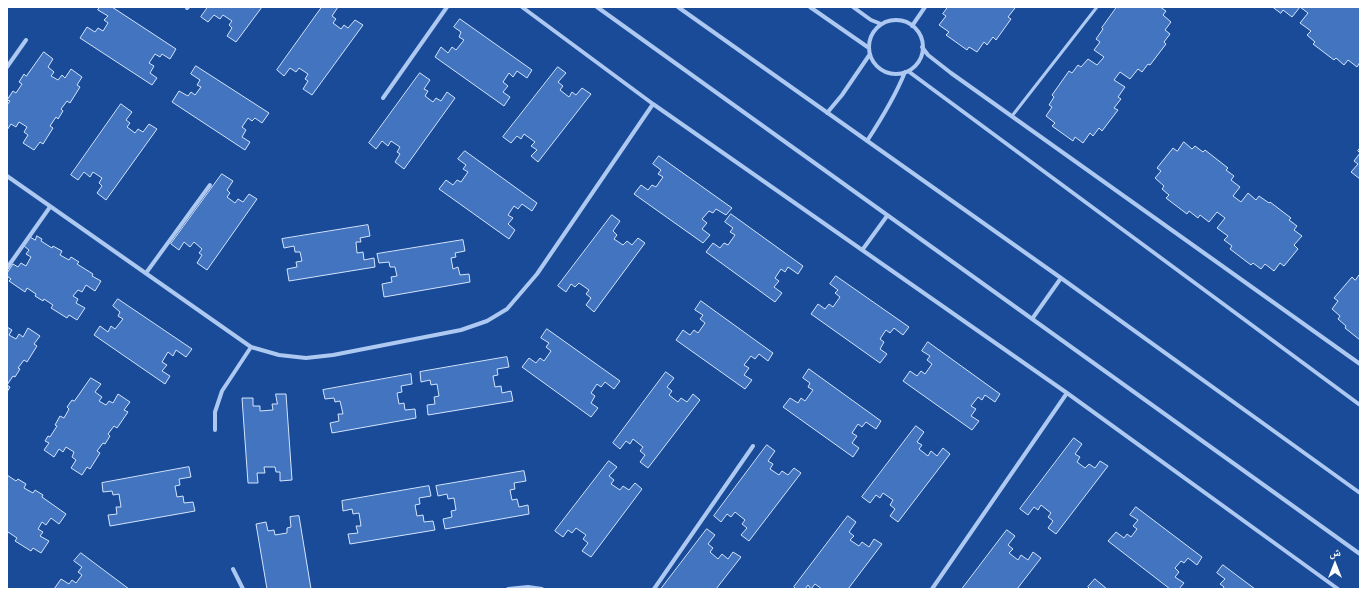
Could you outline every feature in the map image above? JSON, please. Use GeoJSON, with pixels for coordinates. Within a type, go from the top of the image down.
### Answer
{"type":"FeatureCollection","features":[{"type":"Feature","properties":{"kind":"street"},"geometry":{"type":"LineString","coordinates":[[383,98],[447,7]]}},
{"type":"Feature","properties":{"kind":"street"},"geometry":{"type":"LineString","coordinates":[[522,7],[653,104],[863,249],[1067,393],[1338,589]]}},
{"type":"Feature","properties":{"kind":"street"},"geometry":{"type":"LineString","coordinates":[[597,7],[1360,554]]}},
{"type":"Feature","properties":{"kind":"street"},"geometry":{"type":"LineString","coordinates":[[678,7],[1061,278],[1360,493]]}},
{"type":"Feature","properties":{"kind":"street"},"geometry":{"type":"LineString","coordinates":[[810,7],[869,48]]}},
{"type":"Feature","properties":{"kind":"street"},"geometry":{"type":"LineString","coordinates":[[853,7],[871,20],[881,24]]}},
{"type":"Feature","properties":{"kind":"street"},"geometry":{"type":"LineString","coordinates":[[912,26],[925,7]]}},
{"type":"Feature","properties":{"kind":"street"},"geometry":{"type":"LineString","coordinates":[[897,20],[912,26],[918,32],[922,47],[921,54],[914,67],[898,74],[883,71],[872,61],[869,48],[872,34],[881,24],[897,20]]}},
{"type":"Feature","properties":{"kind":"street"},"geometry":{"type":"LineString","coordinates":[[7,67],[26,40]]}},
{"type":"Feature","properties":{"kind":"street"},"geometry":{"type":"LineString","coordinates":[[922,47],[928,55],[938,63],[1360,364]]}},
{"type":"Feature","properties":{"kind":"street"},"geometry":{"type":"LineString","coordinates":[[827,113],[842,95],[870,54]]}},
{"type":"Feature","properties":{"kind":"street"},"geometry":{"type":"LineString","coordinates":[[868,141],[890,106],[906,71]]}},
{"type":"Feature","properties":{"kind":"street"},"geometry":{"type":"LineString","coordinates":[[906,71],[1360,405]]}},
{"type":"Feature","properties":{"kind":"street"},"geometry":{"type":"LineString","coordinates":[[7,176],[251,347],[279,355],[306,358],[333,355],[461,330],[487,321],[507,309],[537,274],[653,104]]}},
{"type":"Feature","properties":{"kind":"street"},"geometry":{"type":"LineString","coordinates":[[146,273],[210,185]]}},
{"type":"Feature","properties":{"kind":"street"},"geometry":{"type":"LineString","coordinates":[[7,268],[50,206]]}},
{"type":"Feature","properties":{"kind":"street"},"geometry":{"type":"LineString","coordinates":[[863,249],[887,216]]}},
{"type":"Feature","properties":{"kind":"street"},"geometry":{"type":"LineString","coordinates":[[1032,319],[1061,278]]}},
{"type":"Feature","properties":{"kind":"street"},"geometry":{"type":"LineString","coordinates":[[215,430],[215,412],[222,391],[251,347]]}},
{"type":"Feature","properties":{"kind":"street"},"geometry":{"type":"LineString","coordinates":[[932,589],[1067,393]]}},
{"type":"Feature","properties":{"kind":"street"},"geometry":{"type":"LineString","coordinates":[[654,589],[753,446]]}},
{"type":"Feature","properties":{"kind":"street"},"geometry":{"type":"LineString","coordinates":[[233,568],[243,589]]}},
{"type":"Feature","properties":{"kind":"street"},"geometry":{"type":"LineString","coordinates":[[508,589],[528,587],[542,589]]}},
{"type":"Feature","properties":{"kind":"lane"},"geometry":{"type":"LineString","coordinates":[[1012,116],[1097,7]]}},
{"type":"Feature","properties":{"kind":"building"},"geometry":{"type":"Polygon","coordinates":[[[100,7],[112,7],[176,49],[170,59],[162,54],[160,57],[155,54],[149,63],[154,66],[150,73],[157,78],[152,85],[80,38],[87,27],[95,32],[98,28],[103,31],[108,23],[104,20],[108,16],[98,10],[100,7]]]}},
{"type":"Feature","properties":{"kind":"building"},"geometry":{"type":"Polygon","coordinates":[[[208,7],[262,7],[236,42],[227,36],[232,28],[229,25],[232,21],[223,15],[220,19],[214,15],[208,22],[201,17],[208,7]]]}},
{"type":"Feature","properties":{"kind":"building"},"geometry":{"type":"Polygon","coordinates":[[[322,7],[338,7],[332,16],[336,19],[333,23],[341,29],[344,25],[348,28],[355,20],[363,25],[312,95],[303,89],[308,81],[305,79],[308,74],[299,68],[296,72],[290,68],[284,76],[277,70],[322,7]]]}},
{"type":"Feature","properties":{"kind":"building"},"geometry":{"type":"Polygon","coordinates":[[[948,7],[1015,8],[1008,17],[1011,19],[996,40],[993,37],[987,45],[984,42],[977,52],[969,47],[967,50],[946,35],[949,32],[939,25],[946,16],[943,14],[948,7]]]}},
{"type":"Feature","properties":{"kind":"building"},"geometry":{"type":"Polygon","coordinates":[[[1117,7],[1160,7],[1166,11],[1163,15],[1171,22],[1165,30],[1170,34],[1164,42],[1166,44],[1150,65],[1148,64],[1142,72],[1138,69],[1130,79],[1120,72],[1114,80],[1125,87],[1118,97],[1121,99],[1114,108],[1118,110],[1102,131],[1099,128],[1093,136],[1090,133],[1083,143],[1075,137],[1073,141],[1052,126],[1055,123],[1046,116],[1052,107],[1049,105],[1054,97],[1052,95],[1069,71],[1072,73],[1078,65],[1081,67],[1088,59],[1097,65],[1104,57],[1094,50],[1100,42],[1096,39],[1117,7]]]}},
{"type":"Feature","properties":{"kind":"building"},"geometry":{"type":"Polygon","coordinates":[[[1273,7],[1300,7],[1292,17],[1283,10],[1281,13],[1273,7]]]}},
{"type":"Feature","properties":{"kind":"building"},"geometry":{"type":"Polygon","coordinates":[[[1300,7],[1360,7],[1360,62],[1357,67],[1348,60],[1344,65],[1336,58],[1334,60],[1313,44],[1315,42],[1307,35],[1311,31],[1300,23],[1308,13],[1300,7]]]}},
{"type":"Feature","properties":{"kind":"building"},"geometry":{"type":"Polygon","coordinates":[[[460,19],[532,70],[527,78],[517,71],[513,77],[509,73],[503,82],[508,86],[503,92],[510,97],[504,106],[435,57],[441,47],[448,53],[452,47],[456,50],[464,40],[459,37],[461,32],[454,27],[460,19]]]}},
{"type":"Feature","properties":{"kind":"building"},"geometry":{"type":"Polygon","coordinates":[[[44,52],[53,59],[48,67],[54,72],[51,76],[58,80],[62,75],[65,78],[71,69],[82,77],[77,85],[80,87],[70,103],[67,101],[61,109],[63,111],[58,119],[56,117],[50,126],[53,128],[43,144],[40,142],[34,150],[23,143],[28,135],[24,132],[27,127],[19,122],[16,127],[11,124],[7,130],[7,105],[10,101],[7,100],[13,91],[16,93],[22,84],[19,82],[24,74],[26,76],[44,52]]]}},
{"type":"Feature","properties":{"kind":"building"},"geometry":{"type":"Polygon","coordinates":[[[196,66],[269,113],[262,123],[255,118],[252,121],[248,118],[242,127],[246,130],[242,137],[250,142],[245,150],[172,102],[179,91],[188,96],[191,92],[195,95],[201,87],[197,85],[200,80],[191,74],[196,66]]]}},
{"type":"Feature","properties":{"kind":"building"},"geometry":{"type":"Polygon","coordinates":[[[558,67],[566,73],[558,82],[563,86],[560,90],[569,97],[572,92],[576,95],[582,88],[591,94],[538,162],[531,156],[537,150],[531,146],[535,142],[524,134],[521,139],[517,136],[511,143],[503,137],[558,67]]]}},
{"type":"Feature","properties":{"kind":"building"},"geometry":{"type":"Polygon","coordinates":[[[420,73],[430,80],[424,89],[428,91],[425,96],[433,102],[436,98],[441,101],[447,92],[455,98],[404,169],[395,162],[400,154],[397,152],[400,147],[391,141],[388,146],[382,141],[376,149],[369,143],[420,73]]]}},
{"type":"Feature","properties":{"kind":"building"},"geometry":{"type":"Polygon","coordinates":[[[121,104],[132,112],[126,120],[130,123],[127,127],[135,133],[138,129],[143,132],[149,124],[157,129],[106,200],[97,193],[102,186],[99,183],[102,178],[93,172],[90,177],[84,172],[78,180],[71,175],[121,104]]]}},
{"type":"Feature","properties":{"kind":"building"},"geometry":{"type":"Polygon","coordinates":[[[1184,142],[1192,149],[1195,146],[1203,152],[1205,150],[1228,168],[1226,170],[1234,176],[1231,180],[1240,187],[1233,196],[1241,202],[1248,193],[1256,200],[1259,196],[1269,203],[1270,202],[1291,218],[1289,220],[1297,226],[1294,230],[1302,236],[1294,245],[1298,249],[1284,266],[1280,263],[1274,271],[1265,264],[1261,269],[1253,263],[1251,265],[1230,249],[1232,246],[1224,240],[1228,236],[1217,228],[1225,218],[1217,212],[1209,222],[1200,215],[1198,218],[1189,211],[1187,214],[1166,198],[1169,195],[1162,189],[1164,186],[1155,178],[1161,171],[1157,168],[1173,148],[1177,151],[1184,142]]]}},
{"type":"Feature","properties":{"kind":"building"},"geometry":{"type":"Polygon","coordinates":[[[465,151],[537,203],[532,211],[522,204],[518,209],[514,206],[508,215],[513,218],[508,224],[515,230],[509,239],[439,189],[446,180],[453,185],[457,180],[461,182],[468,172],[463,169],[466,165],[458,159],[465,151]]]}},
{"type":"Feature","properties":{"kind":"building"},"geometry":{"type":"Polygon","coordinates":[[[1360,153],[1360,179],[1351,172],[1358,164],[1354,161],[1360,153]]]}},
{"type":"Feature","properties":{"kind":"building"},"geometry":{"type":"Polygon","coordinates":[[[659,156],[732,208],[726,215],[716,209],[713,213],[709,211],[702,219],[707,223],[702,229],[710,235],[703,243],[634,194],[641,185],[648,190],[652,185],[656,187],[663,177],[658,174],[661,170],[653,164],[659,156]]]}},
{"type":"Feature","properties":{"kind":"building"},"geometry":{"type":"Polygon","coordinates":[[[222,174],[233,181],[227,190],[230,193],[227,197],[235,203],[238,199],[243,202],[249,194],[257,199],[207,270],[197,263],[202,255],[199,253],[202,249],[194,242],[190,247],[184,242],[179,250],[171,244],[222,174]]]}},
{"type":"Feature","properties":{"kind":"building"},"geometry":{"type":"Polygon","coordinates":[[[731,214],[803,266],[798,274],[788,267],[785,272],[781,269],[775,278],[779,281],[774,287],[782,293],[775,302],[706,252],[713,243],[720,248],[724,243],[728,245],[735,235],[730,232],[733,228],[725,222],[731,214]]]}},
{"type":"Feature","properties":{"kind":"building"},"geometry":{"type":"Polygon","coordinates":[[[612,215],[620,221],[613,231],[617,235],[614,239],[623,245],[627,241],[632,245],[638,238],[645,243],[594,312],[586,305],[591,298],[586,294],[589,290],[579,283],[575,287],[571,284],[566,292],[558,286],[612,215]]]}},
{"type":"Feature","properties":{"kind":"building"},"geometry":{"type":"Polygon","coordinates":[[[368,225],[370,236],[360,238],[361,242],[356,242],[357,253],[363,252],[364,260],[374,258],[375,267],[289,281],[287,269],[297,267],[296,262],[302,261],[300,252],[295,252],[294,246],[284,248],[282,239],[368,225]]]}},
{"type":"Feature","properties":{"kind":"building"},"geometry":{"type":"Polygon","coordinates":[[[37,236],[42,239],[41,241],[52,248],[53,246],[62,251],[60,255],[69,260],[71,257],[79,262],[77,264],[101,281],[95,291],[86,285],[82,292],[78,290],[73,296],[78,299],[76,303],[85,308],[77,320],[69,315],[67,318],[51,308],[53,305],[44,299],[43,301],[35,296],[36,294],[27,288],[25,292],[9,281],[11,279],[7,276],[7,273],[13,264],[18,267],[21,263],[26,266],[31,257],[26,254],[29,250],[24,246],[30,237],[35,240],[37,236]]]}},
{"type":"Feature","properties":{"kind":"building"},"geometry":{"type":"Polygon","coordinates":[[[463,240],[465,251],[455,253],[456,257],[451,258],[453,269],[458,267],[460,275],[469,274],[470,282],[384,297],[382,284],[392,282],[391,277],[397,276],[395,267],[390,267],[389,262],[379,263],[377,254],[463,240]]]}},
{"type":"Feature","properties":{"kind":"building"},"geometry":{"type":"Polygon","coordinates":[[[1360,274],[1360,340],[1345,328],[1346,326],[1338,319],[1340,316],[1332,309],[1338,301],[1334,298],[1352,277],[1355,280],[1360,274]]]}},
{"type":"Feature","properties":{"kind":"building"},"geometry":{"type":"Polygon","coordinates":[[[836,276],[909,327],[903,335],[894,328],[890,333],[886,330],[880,339],[884,342],[880,349],[887,354],[880,363],[811,314],[818,304],[825,309],[829,304],[833,307],[840,297],[835,293],[838,290],[830,284],[836,276]]]}},
{"type":"Feature","properties":{"kind":"building"},"geometry":{"type":"Polygon","coordinates":[[[118,299],[192,349],[186,357],[176,350],[173,356],[168,352],[162,362],[167,365],[162,371],[170,376],[165,384],[94,335],[100,326],[108,332],[111,326],[115,329],[123,319],[118,316],[120,312],[113,306],[118,299]]]}},
{"type":"Feature","properties":{"kind":"building"},"geometry":{"type":"Polygon","coordinates":[[[701,301],[773,353],[768,361],[759,354],[755,359],[751,356],[744,365],[749,368],[744,375],[752,380],[745,389],[676,340],[683,330],[690,335],[694,330],[698,333],[705,323],[700,319],[703,315],[695,310],[701,301]]]}},
{"type":"Feature","properties":{"kind":"building"},"geometry":{"type":"Polygon","coordinates":[[[7,327],[12,330],[9,335],[16,339],[19,334],[23,337],[28,328],[40,336],[34,344],[37,346],[27,362],[24,360],[18,368],[20,369],[15,377],[13,376],[7,385],[7,327]]]}},
{"type":"Feature","properties":{"kind":"building"},"geometry":{"type":"Polygon","coordinates":[[[547,329],[620,381],[614,389],[605,382],[601,387],[597,384],[591,393],[595,396],[591,403],[598,408],[591,417],[522,367],[529,358],[536,363],[540,358],[544,361],[551,351],[546,347],[549,343],[541,338],[547,329]]]}},
{"type":"Feature","properties":{"kind":"building"},"geometry":{"type":"Polygon","coordinates":[[[928,342],[1000,394],[995,402],[985,395],[982,400],[978,397],[971,406],[976,409],[971,416],[979,421],[972,430],[903,381],[910,371],[917,376],[921,371],[925,374],[932,364],[927,360],[930,356],[922,351],[928,342]]]}},
{"type":"Feature","properties":{"kind":"building"},"geometry":{"type":"Polygon","coordinates":[[[507,357],[509,367],[497,369],[498,375],[493,376],[495,387],[501,386],[502,393],[511,391],[513,401],[428,415],[427,405],[435,404],[434,397],[439,396],[437,384],[431,385],[430,380],[421,382],[420,372],[507,357]]]}},
{"type":"Feature","properties":{"kind":"building"},"geometry":{"type":"Polygon","coordinates":[[[809,369],[881,421],[876,429],[866,422],[862,427],[858,424],[852,433],[857,436],[852,443],[859,448],[853,457],[783,407],[790,398],[798,403],[801,398],[805,401],[813,390],[808,387],[810,383],[803,378],[809,369]]]}},
{"type":"Feature","properties":{"kind":"building"},"geometry":{"type":"Polygon","coordinates":[[[666,372],[674,378],[667,387],[672,391],[669,395],[678,402],[681,398],[687,402],[693,394],[700,400],[648,468],[640,462],[645,455],[640,451],[643,447],[633,439],[630,444],[626,441],[620,449],[613,443],[666,372]]]}},
{"type":"Feature","properties":{"kind":"building"},"geometry":{"type":"Polygon","coordinates":[[[411,374],[412,384],[401,386],[402,392],[397,393],[399,404],[404,403],[405,410],[415,409],[416,418],[332,433],[330,423],[339,421],[338,414],[343,414],[340,401],[335,402],[334,398],[325,399],[323,390],[411,374]]]}},
{"type":"Feature","properties":{"kind":"building"},"geometry":{"type":"Polygon","coordinates":[[[91,378],[101,384],[95,392],[102,397],[99,401],[106,405],[109,401],[113,403],[118,394],[130,402],[124,410],[128,412],[117,428],[114,426],[108,434],[110,436],[105,444],[103,443],[97,451],[100,453],[90,469],[87,467],[82,475],[71,468],[76,460],[72,457],[74,452],[66,447],[63,452],[59,449],[54,457],[44,450],[49,443],[45,441],[48,436],[50,437],[57,426],[55,425],[60,416],[64,418],[69,409],[67,407],[72,400],[74,401],[91,378]]]}},
{"type":"Feature","properties":{"kind":"building"},"geometry":{"type":"Polygon","coordinates":[[[7,385],[10,387],[7,392],[7,385]]]}},
{"type":"Feature","properties":{"kind":"building"},"geometry":{"type":"Polygon","coordinates":[[[276,394],[286,394],[292,480],[280,481],[280,472],[276,472],[275,467],[264,467],[265,473],[257,473],[258,483],[248,483],[242,398],[253,398],[253,406],[260,406],[260,411],[273,410],[272,404],[277,404],[276,394]]]}},
{"type":"Feature","properties":{"kind":"building"},"geometry":{"type":"Polygon","coordinates":[[[916,426],[924,432],[917,442],[922,445],[919,449],[928,456],[931,451],[937,456],[943,448],[950,454],[898,522],[890,516],[895,509],[890,505],[893,500],[883,493],[880,498],[876,495],[870,503],[862,497],[916,426]]]}},
{"type":"Feature","properties":{"kind":"building"},"geometry":{"type":"Polygon","coordinates":[[[1074,438],[1082,444],[1075,454],[1080,457],[1077,462],[1085,468],[1089,464],[1095,468],[1100,461],[1108,466],[1056,534],[1048,528],[1053,521],[1048,517],[1051,513],[1041,505],[1038,510],[1034,507],[1028,515],[1020,509],[1074,438]]]}},
{"type":"Feature","properties":{"kind":"building"},"geometry":{"type":"Polygon","coordinates":[[[767,445],[775,451],[768,461],[773,464],[770,469],[779,475],[782,471],[788,475],[794,468],[801,473],[749,541],[741,535],[747,528],[742,524],[745,520],[735,512],[731,517],[727,514],[721,522],[714,516],[767,445]]]}},
{"type":"Feature","properties":{"kind":"building"},"geometry":{"type":"Polygon","coordinates":[[[609,461],[617,467],[609,476],[614,480],[611,484],[620,490],[623,486],[629,490],[635,483],[642,489],[591,557],[582,551],[588,543],[583,539],[586,535],[576,528],[572,533],[568,530],[563,537],[555,531],[609,461]]]}},
{"type":"Feature","properties":{"kind":"building"},"geometry":{"type":"Polygon","coordinates":[[[189,467],[191,477],[179,479],[180,485],[175,486],[177,497],[183,496],[184,503],[193,502],[195,511],[110,526],[108,515],[117,514],[116,507],[121,507],[119,494],[113,495],[112,491],[103,492],[102,483],[189,467]]]}},
{"type":"Feature","properties":{"kind":"building"},"geometry":{"type":"Polygon","coordinates":[[[524,471],[526,481],[514,483],[515,489],[510,490],[512,500],[517,499],[519,507],[528,505],[529,514],[445,529],[443,519],[452,517],[451,511],[456,510],[454,498],[448,499],[447,494],[438,496],[436,486],[524,471]]]}},
{"type":"Feature","properties":{"kind":"building"},"geometry":{"type":"Polygon","coordinates":[[[7,475],[16,481],[18,479],[26,484],[24,488],[33,493],[35,490],[43,495],[42,497],[66,514],[59,524],[51,518],[46,525],[42,522],[38,529],[43,532],[40,536],[49,541],[41,553],[33,548],[31,551],[15,541],[17,538],[8,532],[7,534],[7,475]]]}},
{"type":"Feature","properties":{"kind":"building"},"geometry":{"type":"Polygon","coordinates":[[[429,486],[431,496],[419,498],[420,504],[415,505],[417,516],[423,515],[424,522],[433,521],[435,530],[350,544],[348,534],[358,533],[356,526],[361,526],[359,513],[353,514],[352,509],[343,511],[342,501],[429,486]]]}},
{"type":"Feature","properties":{"kind":"building"},"geometry":{"type":"Polygon","coordinates":[[[1136,507],[1202,557],[1197,565],[1188,558],[1184,563],[1181,561],[1175,568],[1179,572],[1175,577],[1184,583],[1179,589],[1170,589],[1108,541],[1116,532],[1124,538],[1127,534],[1131,537],[1137,529],[1133,526],[1138,520],[1130,515],[1136,507]]]}},
{"type":"Feature","properties":{"kind":"building"},"geometry":{"type":"Polygon","coordinates":[[[299,516],[311,589],[267,589],[256,524],[266,522],[268,531],[274,530],[275,535],[287,533],[287,528],[291,527],[290,517],[299,516]]]}},
{"type":"Feature","properties":{"kind":"building"},"geometry":{"type":"Polygon","coordinates":[[[848,516],[856,522],[849,532],[854,536],[850,540],[859,546],[862,542],[869,547],[874,539],[882,544],[848,589],[822,589],[815,584],[811,589],[808,585],[805,589],[796,589],[794,587],[848,516]]]}},
{"type":"Feature","properties":{"kind":"building"},"geometry":{"type":"Polygon","coordinates":[[[707,529],[715,535],[708,544],[713,548],[710,552],[718,559],[722,554],[728,559],[733,552],[741,557],[716,589],[661,589],[707,529]]]}},
{"type":"Feature","properties":{"kind":"building"},"geometry":{"type":"Polygon","coordinates":[[[1007,530],[1015,536],[1008,545],[1013,549],[1009,553],[1018,560],[1021,555],[1028,560],[1033,552],[1041,558],[1017,589],[962,589],[1007,530]]]}},
{"type":"Feature","properties":{"kind":"building"},"geometry":{"type":"Polygon","coordinates":[[[81,553],[129,589],[54,589],[61,579],[69,584],[72,580],[76,583],[82,575],[78,572],[82,567],[74,561],[81,553]]]}},
{"type":"Feature","properties":{"kind":"building"},"geometry":{"type":"Polygon","coordinates":[[[1223,565],[1255,589],[1223,589],[1224,587],[1220,584],[1225,579],[1217,573],[1223,565]]]}},
{"type":"Feature","properties":{"kind":"building"},"geometry":{"type":"Polygon","coordinates":[[[1095,579],[1107,589],[1090,589],[1088,587],[1095,579]]]}}]}
